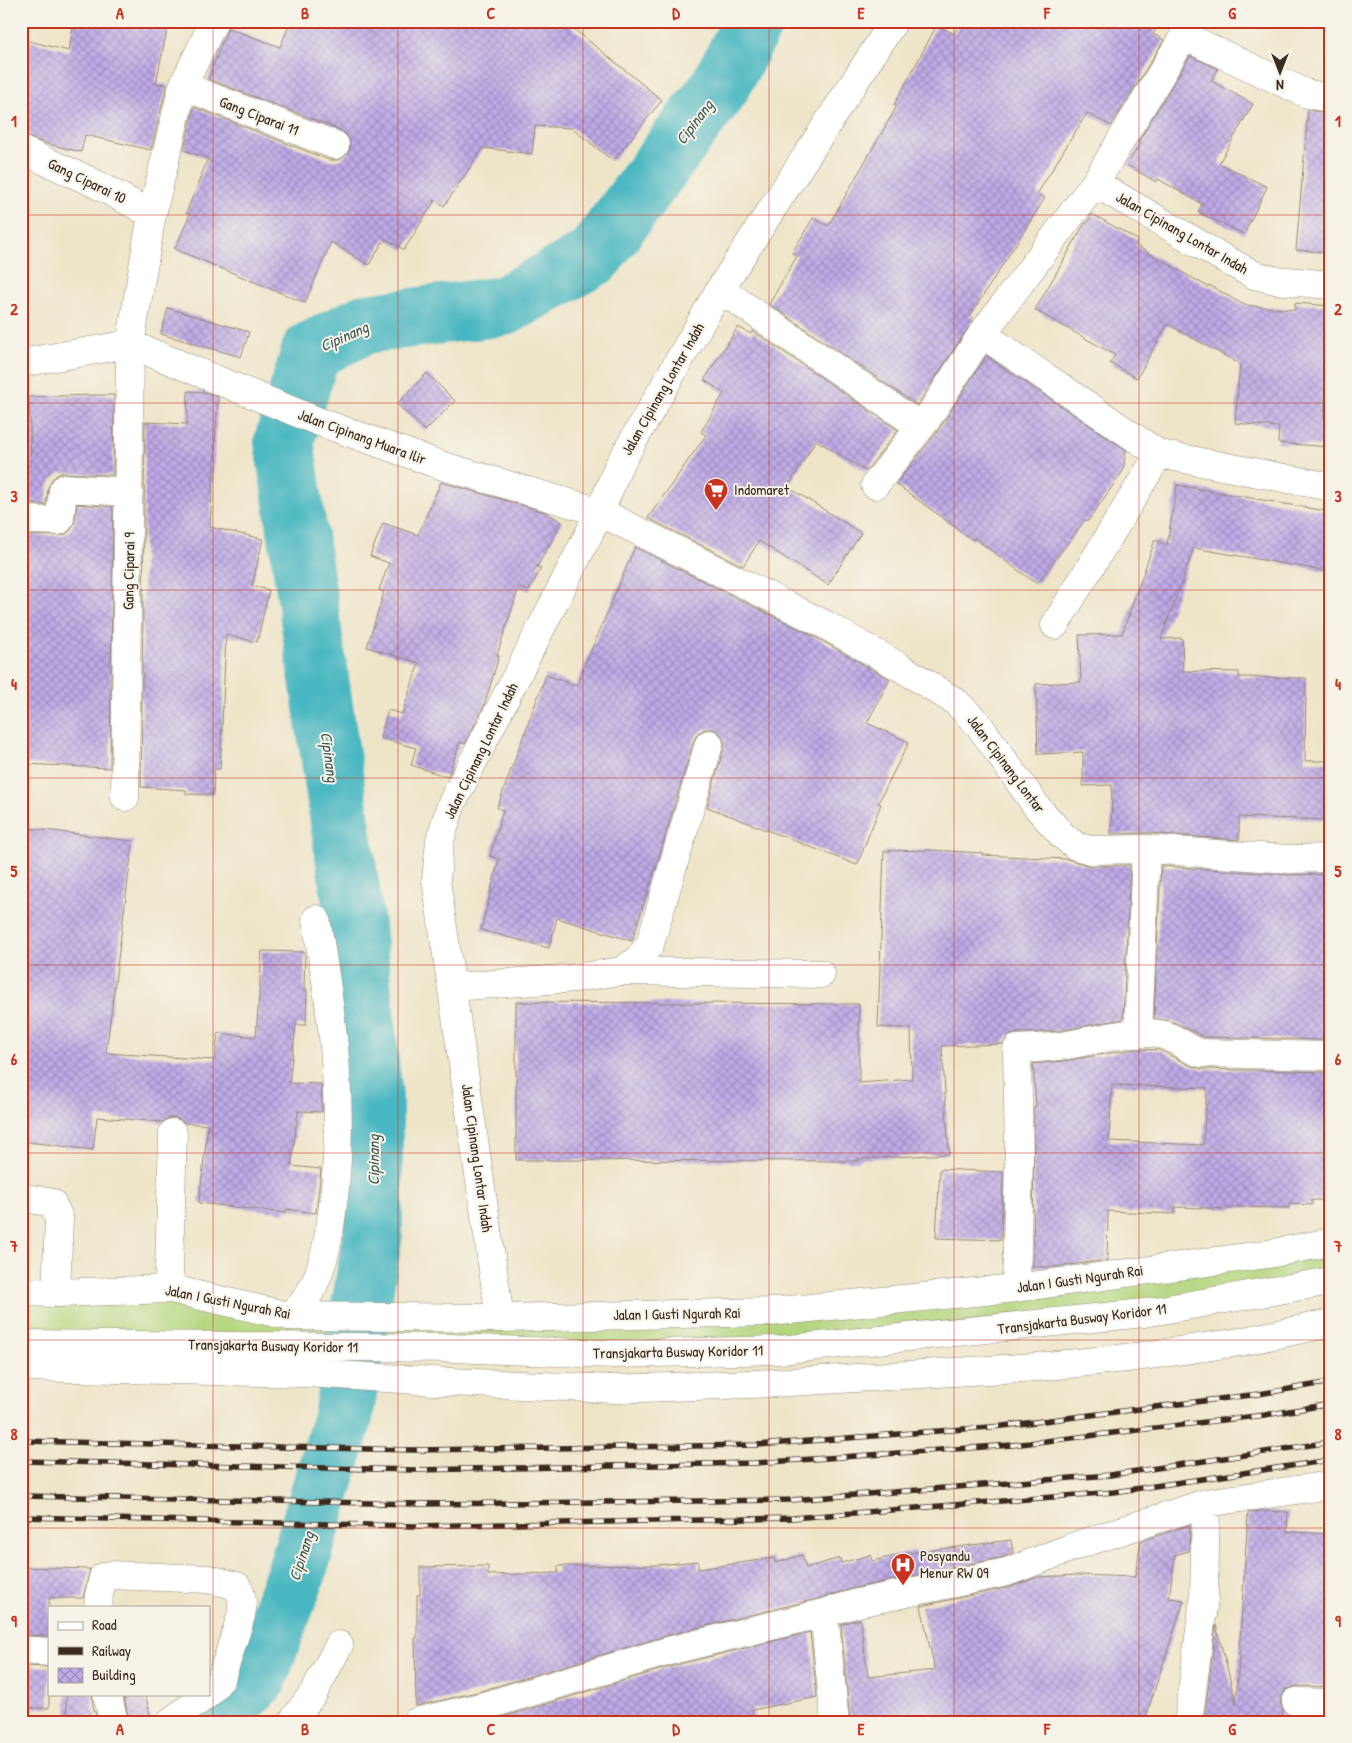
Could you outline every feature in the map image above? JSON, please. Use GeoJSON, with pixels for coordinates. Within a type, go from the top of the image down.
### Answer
{"type":"FeatureCollection","features":[{"type":"Feature","properties":{"kind":"street"},"geometry":{"type":"LineString","coordinates":[[21,363],[130,344],[152,214],[184,86],[214,21]]}},
{"type":"Feature","properties":{"kind":"street","name":"Jalan Cipinang Lontar Indah"},"geometry":{"type":"LineString","coordinates":[[500,1318],[436,880],[440,840],[452,803],[600,512],[618,466],[720,289],[894,21]]}},
{"type":"Feature","properties":{"kind":"street"},"geometry":{"type":"LineString","coordinates":[[875,485],[921,428],[982,334],[1095,183],[1187,29],[1305,93],[1331,99]]}},
{"type":"Feature","properties":{"kind":"street","name":"Gang Ciparai 11"},"geometry":{"type":"LineString","coordinates":[[184,86],[335,145]]}},
{"type":"Feature","properties":{"kind":"street","name":"Gang Ciparai 10"},"geometry":{"type":"LineString","coordinates":[[21,150],[92,182],[152,214]]}},
{"type":"Feature","properties":{"kind":"street","name":"Jalan Cipinang Lontar Indah"},"geometry":{"type":"LineString","coordinates":[[1095,183],[1254,275],[1275,280],[1331,285]]}},
{"type":"Feature","properties":{"kind":"street"},"geometry":{"type":"LineString","coordinates":[[720,289],[921,428]]}},
{"type":"Feature","properties":{"kind":"street"},"geometry":{"type":"LineString","coordinates":[[982,334],[1159,454],[1331,487]]}},
{"type":"Feature","properties":{"kind":"street","name":"Jalan Cipinang Muara Ilir"},"geometry":{"type":"LineString","coordinates":[[130,344],[317,421],[443,466],[600,512]]}},
{"type":"Feature","properties":{"kind":"street","name":"Gang Ciparai 9"},"geometry":{"type":"LineString","coordinates":[[125,797],[130,344]]}},
{"type":"Feature","properties":{"kind":"street"},"geometry":{"type":"LineString","coordinates":[[1055,625],[1159,454]]}},
{"type":"Feature","properties":{"kind":"street"},"geometry":{"type":"LineString","coordinates":[[21,520],[60,520],[63,490],[65,488],[129,492]]}},
{"type":"Feature","properties":{"kind":"street","name":"Jalan Cipinang Lontar"},"geometry":{"type":"LineString","coordinates":[[600,512],[824,624],[900,667],[956,702],[979,725],[1037,807],[1063,836],[1076,846],[1090,850],[1146,849],[1290,858],[1331,858]]}},
{"type":"Feature","properties":{"kind":"street"},"geometry":{"type":"LineString","coordinates":[[621,971],[638,960],[650,944],[709,744]]}},
{"type":"Feature","properties":{"kind":"street"},"geometry":{"type":"LineString","coordinates":[[1138,1034],[1146,849]]}},
{"type":"Feature","properties":{"kind":"street"},"geometry":{"type":"LineString","coordinates":[[290,1316],[303,1304],[320,1270],[328,1237],[338,1174],[338,1089],[326,978],[316,919]]}},
{"type":"Feature","properties":{"kind":"street"},"geometry":{"type":"LineString","coordinates":[[452,987],[576,978],[621,971],[821,974]]}},
{"type":"Feature","properties":{"kind":"street"},"geometry":{"type":"LineString","coordinates":[[1016,1288],[1020,1159],[1017,1049],[1064,1045],[1117,1035],[1158,1034],[1167,1035],[1192,1050],[1201,1053],[1331,1056]]}},
{"type":"Feature","properties":{"kind":"street"},"geometry":{"type":"LineString","coordinates":[[171,1288],[169,1270],[173,1134]]}},
{"type":"Feature","properties":{"kind":"street"},"geometry":{"type":"LineString","coordinates":[[21,1196],[52,1203],[59,1218],[56,1293]]}},
{"type":"Feature","properties":{"kind":"street","name":"Jalan I Gusti Ngurah Rai"},"geometry":{"type":"LineString","coordinates":[[21,1292],[56,1293],[171,1288],[290,1316],[500,1318],[769,1312],[1016,1288],[1268,1254],[1331,1242]]}},
{"type":"Feature","properties":{"kind":"street","name":"Transjakarta Busway Koridor 11"},"geometry":{"type":"LineString","coordinates":[[21,1344],[451,1348],[613,1354],[780,1350],[1144,1313],[1331,1281]]}},
{"type":"Feature","properties":{"kind":"street"},"geometry":{"type":"LineString","coordinates":[[21,1367],[306,1373],[615,1390],[774,1383],[1037,1367],[1136,1357],[1240,1342],[1331,1323]]}},
{"type":"Feature","properties":{"kind":"street"},"geometry":{"type":"LineString","coordinates":[[416,1722],[482,1707],[672,1650],[824,1613],[858,1602],[1007,1572],[1078,1544],[1206,1503],[1331,1485]]}},
{"type":"Feature","properties":{"kind":"street"},"geometry":{"type":"LineString","coordinates":[[1188,1722],[1204,1599],[1206,1503]]}},
{"type":"Feature","properties":{"kind":"street"},"geometry":{"type":"LineString","coordinates":[[98,1606],[103,1577],[110,1575],[209,1579],[237,1586],[242,1594],[242,1616],[221,1679],[210,1692]]}},
{"type":"Feature","properties":{"kind":"street"},"geometry":{"type":"LineString","coordinates":[[824,1613],[835,1722]]}},
{"type":"Feature","properties":{"kind":"street"},"geometry":{"type":"LineString","coordinates":[[292,1722],[314,1692],[339,1645]]}},
{"type":"Feature","properties":{"kind":"street"},"geometry":{"type":"LineString","coordinates":[[21,1650],[48,1652]]}},
{"type":"Feature","properties":{"kind":"street"},"geometry":{"type":"LineString","coordinates":[[108,1696],[114,1722]]}},
{"type":"Feature","properties":{"kind":"street"},"geometry":{"type":"LineString","coordinates":[[170,1722],[205,1696]]}},
{"type":"Feature","properties":{"kind":"street"},"geometry":{"type":"LineString","coordinates":[[1296,1702],[1331,1703]]}},
{"type":"Feature","properties":{"kind":"green space"},"geometry":{"type":"Polygon","coordinates":[[[1331,1242],[1331,1281],[780,1350],[21,1344],[21,1292],[171,1289],[290,1316],[769,1312],[1331,1242]]]}},
{"type":"Feature","properties":{"kind":"building"},"geometry":{"type":"Polygon","coordinates":[[[74,21],[169,21],[156,83],[167,85],[151,150],[85,135],[81,152],[21,135],[21,39],[69,51],[74,21]]]}},
{"type":"Feature","properties":{"kind":"building"},"geometry":{"type":"Polygon","coordinates":[[[291,21],[564,21],[662,100],[613,161],[572,128],[535,126],[532,154],[483,148],[444,206],[435,200],[404,250],[385,238],[369,265],[331,242],[305,303],[175,249],[190,214],[186,213],[208,159],[184,150],[194,107],[329,160],[338,160],[349,151],[350,142],[347,135],[341,130],[208,79],[228,28],[280,47],[291,21]]]}},
{"type":"Feature","properties":{"kind":"building"},"geometry":{"type":"Polygon","coordinates":[[[961,21],[1161,21],[1153,34],[1164,40],[1111,126],[1087,113],[1037,194],[1045,198],[970,316],[974,319],[917,405],[769,304],[797,256],[792,253],[813,218],[828,226],[897,106],[894,105],[937,25],[954,34],[961,21]]]}},
{"type":"Feature","properties":{"kind":"building"},"geometry":{"type":"Polygon","coordinates":[[[1190,56],[1218,69],[1211,81],[1253,104],[1219,163],[1267,187],[1244,234],[1198,212],[1202,204],[1158,179],[1156,182],[1127,165],[1140,144],[1138,142],[1190,56]]]}},
{"type":"Feature","properties":{"kind":"building"},"geometry":{"type":"Polygon","coordinates":[[[1308,110],[1331,114],[1331,184],[1329,184],[1324,252],[1296,250],[1308,110]]]}},
{"type":"Feature","properties":{"kind":"building"},"geometry":{"type":"Polygon","coordinates":[[[1092,214],[1138,240],[1135,245],[1208,287],[1209,285],[1244,305],[1295,310],[1295,303],[1331,306],[1324,419],[1331,420],[1331,447],[1278,443],[1279,427],[1235,423],[1240,364],[1171,326],[1167,325],[1137,378],[1110,363],[1115,355],[1035,310],[1092,214]]]}},
{"type":"Feature","properties":{"kind":"building"},"geometry":{"type":"Polygon","coordinates":[[[168,308],[249,332],[241,357],[161,334],[168,308]]]}},
{"type":"Feature","properties":{"kind":"building"},"geometry":{"type":"Polygon","coordinates":[[[738,327],[751,334],[753,331],[898,430],[866,471],[816,440],[788,487],[861,533],[828,585],[759,541],[743,566],[648,518],[706,435],[701,432],[724,393],[704,380],[738,327]]]}},
{"type":"Feature","properties":{"kind":"building"},"geometry":{"type":"Polygon","coordinates":[[[986,356],[1126,450],[1123,471],[1088,521],[1085,520],[1037,584],[896,484],[940,428],[986,356]]]}},
{"type":"Feature","properties":{"kind":"building"},"geometry":{"type":"Polygon","coordinates":[[[427,373],[455,401],[425,431],[397,404],[427,373]]]}},
{"type":"Feature","properties":{"kind":"building"},"geometry":{"type":"Polygon","coordinates":[[[188,391],[204,392],[218,397],[210,527],[263,539],[252,586],[269,590],[257,642],[226,635],[220,769],[214,769],[213,795],[186,794],[186,790],[141,787],[145,422],[187,424],[188,391]]]}},
{"type":"Feature","properties":{"kind":"building"},"geometry":{"type":"Polygon","coordinates":[[[114,395],[113,475],[60,473],[52,479],[48,488],[46,505],[21,504],[21,466],[31,466],[29,397],[114,395]]]}},
{"type":"Feature","properties":{"kind":"building"},"geometry":{"type":"Polygon","coordinates":[[[441,482],[545,512],[562,522],[537,567],[541,568],[529,591],[519,587],[497,655],[499,656],[484,706],[465,744],[460,742],[448,777],[411,765],[416,748],[380,738],[388,710],[402,714],[419,663],[367,647],[384,592],[379,590],[389,563],[370,556],[383,523],[418,535],[441,482]]]}},
{"type":"Feature","properties":{"kind":"building"},"geometry":{"type":"Polygon","coordinates":[[[1177,485],[1331,512],[1331,572],[1194,548],[1161,639],[1182,638],[1183,671],[1239,672],[1239,677],[1306,678],[1305,761],[1331,761],[1331,820],[1239,817],[1239,840],[1147,833],[1111,834],[1112,785],[1083,786],[1083,752],[1038,754],[1036,684],[1081,682],[1079,635],[1122,634],[1155,540],[1167,545],[1177,485]]]}},
{"type":"Feature","properties":{"kind":"building"},"geometry":{"type":"Polygon","coordinates":[[[77,504],[113,507],[110,768],[23,764],[26,712],[21,712],[21,536],[64,535],[71,530],[75,521],[77,504]]]}},
{"type":"Feature","properties":{"kind":"building"},"geometry":{"type":"Polygon","coordinates":[[[635,547],[817,638],[890,679],[867,723],[909,742],[878,803],[881,804],[857,865],[707,807],[724,748],[724,741],[720,733],[713,729],[705,729],[698,733],[694,740],[632,941],[557,918],[549,948],[481,930],[499,859],[490,856],[503,810],[497,808],[546,675],[576,686],[635,547]]]}},
{"type":"Feature","properties":{"kind":"building"},"geometry":{"type":"Polygon","coordinates":[[[21,827],[133,841],[106,1053],[215,1060],[218,1033],[256,1037],[262,951],[305,952],[304,990],[307,990],[306,1025],[296,1025],[289,1083],[321,1084],[322,1112],[298,1111],[291,1166],[321,1169],[316,1213],[286,1209],[286,1213],[199,1203],[208,1125],[185,1123],[174,1117],[163,1122],[97,1117],[93,1150],[21,1141],[21,827]]]}},
{"type":"Feature","properties":{"kind":"building"},"geometry":{"type":"Polygon","coordinates":[[[931,850],[982,853],[982,855],[1067,859],[1090,866],[1130,865],[1123,1019],[1059,1031],[1016,1033],[1008,1036],[1003,1044],[942,1046],[949,1154],[859,1159],[859,1161],[516,1160],[516,1002],[859,1004],[859,1083],[912,1079],[911,1028],[878,1027],[884,851],[931,850]]]}},
{"type":"Feature","properties":{"kind":"building"},"geometry":{"type":"Polygon","coordinates":[[[1161,866],[1289,875],[1331,874],[1331,955],[1325,955],[1326,1040],[1204,1037],[1176,1023],[1154,1018],[1161,866]]]}},
{"type":"Feature","properties":{"kind":"building"},"geometry":{"type":"Polygon","coordinates":[[[1135,1049],[1160,1050],[1201,1069],[1326,1072],[1326,1077],[1331,1077],[1331,1200],[1312,1200],[1312,1205],[1289,1204],[1289,1208],[1175,1207],[1175,1214],[1108,1211],[1107,1260],[1054,1267],[1033,1267],[1034,1107],[1036,1107],[1033,1064],[1135,1049]],[[1112,1085],[1109,1141],[1203,1145],[1207,1088],[1112,1085]]]}},
{"type":"Feature","properties":{"kind":"building"},"geometry":{"type":"Polygon","coordinates":[[[940,1169],[1003,1172],[1001,1240],[936,1238],[940,1169]]]}},
{"type":"Feature","properties":{"kind":"building"},"geometry":{"type":"Polygon","coordinates":[[[1262,1511],[1288,1512],[1287,1532],[1331,1534],[1331,1687],[1296,1686],[1285,1690],[1280,1701],[1283,1710],[1282,1721],[1240,1717],[1241,1722],[1204,1722],[1216,1625],[1236,1703],[1248,1513],[1262,1511]]]}},
{"type":"Feature","properties":{"kind":"building"},"geometry":{"type":"Polygon","coordinates":[[[1190,1525],[1189,1551],[1175,1555],[1169,1598],[1184,1600],[1144,1722],[850,1722],[841,1624],[860,1619],[868,1677],[935,1670],[921,1606],[1010,1587],[1038,1577],[1079,1575],[1135,1577],[1141,1541],[1190,1525]]]}},
{"type":"Feature","properties":{"kind":"building"},"geometry":{"type":"Polygon","coordinates":[[[1011,1540],[1013,1553],[1003,1557],[855,1588],[668,1635],[477,1692],[416,1706],[415,1638],[417,1638],[417,1595],[420,1595],[420,1567],[488,1566],[488,1575],[558,1573],[558,1566],[658,1565],[698,1561],[698,1569],[774,1558],[775,1563],[802,1555],[806,1568],[840,1558],[841,1563],[870,1555],[872,1561],[909,1553],[1011,1540]]]}},
{"type":"Feature","properties":{"kind":"building"},"geometry":{"type":"Polygon","coordinates":[[[21,1567],[90,1569],[83,1598],[49,1598],[48,1636],[21,1635],[21,1567]]]}},
{"type":"Feature","properties":{"kind":"building"},"geometry":{"type":"Polygon","coordinates":[[[810,1632],[817,1697],[752,1710],[755,1722],[500,1722],[499,1718],[676,1665],[810,1632]]]}},
{"type":"Feature","properties":{"kind":"building"},"geometry":{"type":"Polygon","coordinates":[[[21,1666],[48,1667],[49,1708],[21,1708],[21,1666]]]}},
{"type":"Feature","properties":{"kind":"building"},"geometry":{"type":"Polygon","coordinates":[[[66,1696],[92,1696],[98,1722],[67,1722],[66,1696]]]}},
{"type":"Feature","properties":{"kind":"building"},"geometry":{"type":"Polygon","coordinates":[[[146,1696],[152,1722],[129,1722],[124,1697],[146,1696]]]}},
{"type":"Feature","properties":{"kind":"waterway","name":"Cipinang"},"geometry":{"type":"LineString","coordinates":[[212,1722],[257,1678],[297,1571],[343,1417],[373,1233],[373,1098],[354,917],[284,441],[311,351],[365,324],[504,306],[593,257],[719,88],[754,21]]}},
{"type":"Feature","properties":{"kind":"railway"},"geometry":{"type":"LineString","coordinates":[[21,1441],[414,1450],[757,1445],[1003,1426],[1259,1394],[1331,1382]]}},
{"type":"Feature","properties":{"kind":"railway"},"geometry":{"type":"LineString","coordinates":[[21,1461],[416,1470],[755,1463],[1012,1445],[1265,1415],[1331,1404]]}},
{"type":"Feature","properties":{"kind":"railway"},"geometry":{"type":"LineString","coordinates":[[21,1496],[420,1504],[791,1500],[1110,1475],[1331,1442]]}},
{"type":"Feature","properties":{"kind":"railway"},"geometry":{"type":"LineString","coordinates":[[21,1517],[415,1526],[792,1518],[1114,1492],[1331,1460]]}},
{"type":"Feature","properties":{"kind":"place","name":"Indomaret"},"geometry":{"type":"Point","coordinates":[716,511]}},
{"type":"Feature","properties":{"kind":"place","name":"Posyandu Menur RW 09"},"geometry":{"type":"Point","coordinates":[903,1586]}}]}
